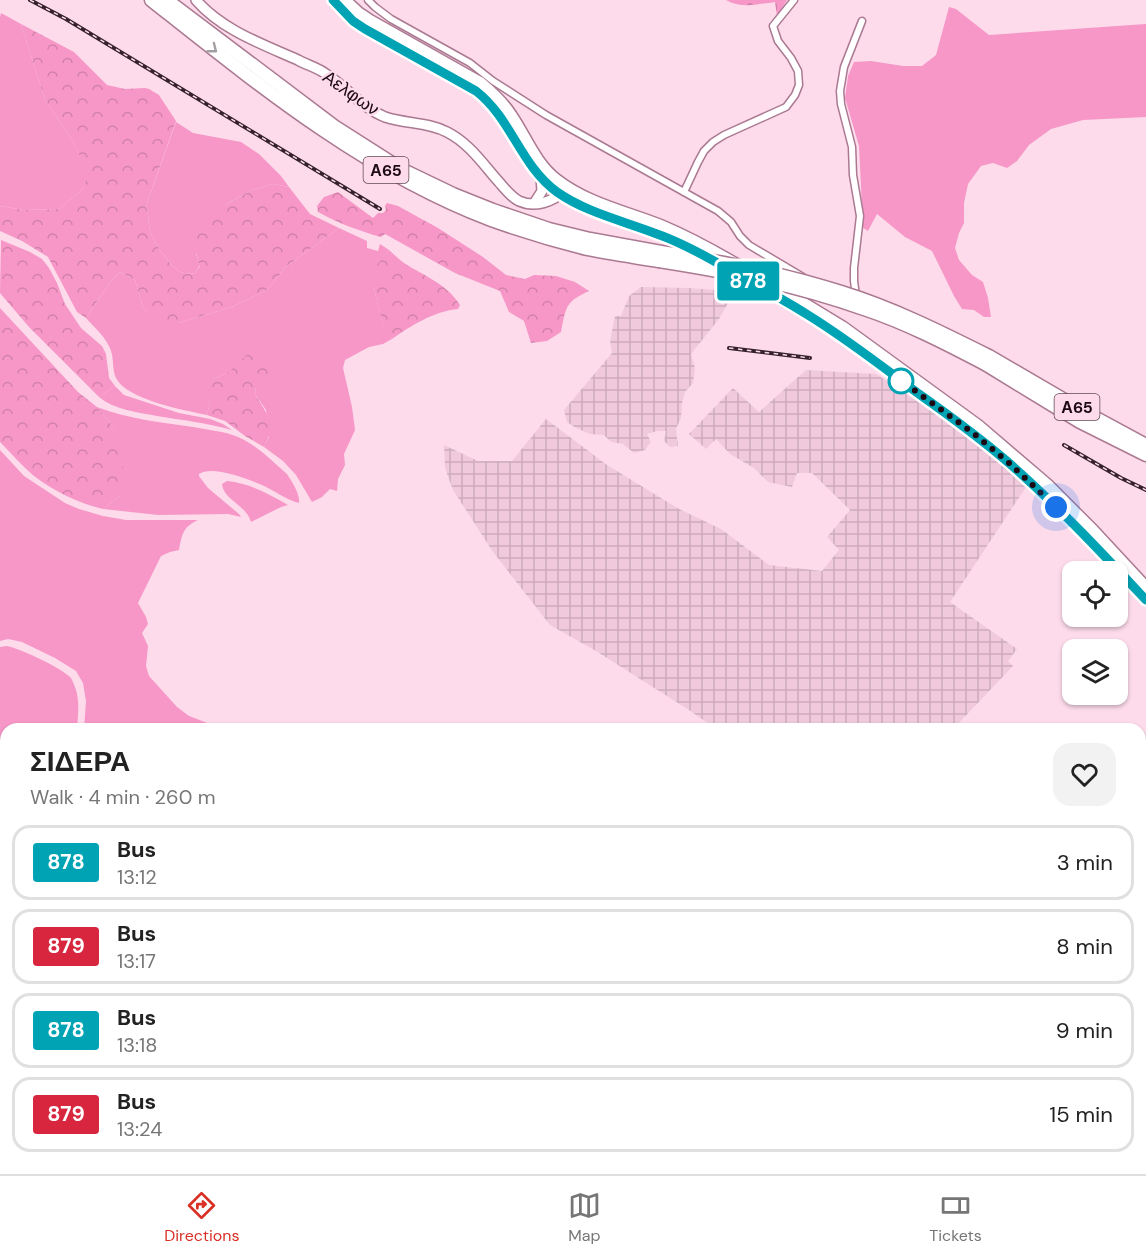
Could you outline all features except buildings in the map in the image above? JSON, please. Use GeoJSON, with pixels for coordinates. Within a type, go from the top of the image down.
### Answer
{"type":"FeatureCollection","features":[{"type":"Feature","properties":{"kind":"highway","name":"Α65"},"geometry":{"type":"LineString","coordinates":[[151,0],[329,135],[406,181],[450,203],[546,238],[589,249],[660,256]]}},
{"type":"Feature","properties":{"kind":"highway","name":"Α65"},"geometry":{"type":"LineString","coordinates":[[167,0],[334,126],[403,170],[444,189],[493,210],[549,229],[754,278],[841,301],[875,313],[987,360],[1146,445]]}},
{"type":"Feature","properties":{"kind":"highway","name":"Α65"},"geometry":{"type":"LineString","coordinates":[[987,360],[1080,422],[1146,455]]}},
{"type":"Feature","properties":{"kind":"main road","name":"Αελφων"},"geometry":{"type":"LineString","coordinates":[[196,0],[235,31],[324,72],[372,110],[385,117],[431,125],[452,134],[473,152],[512,196],[520,202],[533,202]]}},
{"type":"Feature","properties":{"kind":"main road"},"geometry":{"type":"LineString","coordinates":[[333,0],[353,21],[365,29],[476,91],[487,100],[504,121],[532,167],[541,177],[562,188],[695,239],[843,326],[979,425],[1015,455],[1048,484],[1146,586]]}},
{"type":"Feature","properties":{"kind":"main road"},"geometry":{"type":"LineString","coordinates":[[346,0],[370,20],[481,82],[494,93],[513,116],[540,162],[580,205],[691,248],[806,314],[973,433],[1008,462],[1086,536],[1146,600]]}},
{"type":"Feature","properties":{"kind":"main road"},"geometry":{"type":"LineString","coordinates":[[533,202],[542,191],[541,177]]}},
{"type":"Feature","properties":{"kind":"main road"},"geometry":{"type":"LineString","coordinates":[[533,202],[546,203],[562,188]]}},
{"type":"Feature","properties":{"kind":"street"},"geometry":{"type":"LineString","coordinates":[[368,0],[391,19],[470,63],[528,104],[726,217],[749,245],[858,310],[854,281],[860,216],[853,175],[852,147],[840,104],[840,91],[844,67],[862,21]]}},
{"type":"Feature","properties":{"kind":"street"},"geometry":{"type":"LineString","coordinates":[[684,192],[704,151],[713,142],[786,107],[795,95],[799,85],[798,71],[778,42],[772,26],[794,0]]}},
{"type":"Feature","properties":{"kind":"shaded area"},"geometry":{"type":"Polygon","coordinates":[[[641,287],[717,290],[732,296],[719,319],[691,354],[695,368],[693,383],[685,392],[682,403],[681,418],[676,429],[678,446],[670,447],[664,441],[666,431],[657,431],[647,434],[651,442],[645,450],[634,453],[623,444],[611,442],[604,435],[590,434],[576,428],[567,422],[564,410],[612,353],[610,341],[615,316],[621,316],[629,296],[641,287]]]}},
{"type":"Feature","properties":{"kind":"shaded area"},"geometry":{"type":"Polygon","coordinates":[[[806,370],[876,374],[936,412],[974,441],[1026,487],[950,602],[1017,649],[1008,661],[1013,666],[959,723],[707,723],[596,651],[550,625],[493,552],[453,490],[445,468],[444,445],[478,461],[512,461],[546,419],[607,465],[679,509],[721,529],[769,565],[822,571],[839,550],[827,537],[850,510],[812,473],[797,473],[792,487],[768,482],[754,468],[730,454],[716,439],[706,449],[689,434],[733,388],[759,412],[806,370]]]}},
{"type":"Feature","properties":{"kind":"green space"},"geometry":{"type":"Polygon","coordinates":[[[726,0],[787,0],[777,16],[775,2],[744,5],[726,0]]]}},
{"type":"Feature","properties":{"kind":"green space"},"geometry":{"type":"Polygon","coordinates":[[[949,7],[956,9],[989,35],[1146,24],[1146,117],[1083,120],[1051,129],[1029,145],[1017,161],[1007,168],[993,163],[981,166],[968,184],[964,203],[964,223],[955,248],[959,260],[972,275],[983,282],[991,317],[984,317],[974,310],[962,309],[932,251],[905,237],[877,214],[868,231],[863,228],[859,146],[845,98],[848,76],[854,62],[871,61],[903,66],[922,66],[936,55],[949,7]]]}},
{"type":"Feature","properties":{"kind":"green space"},"geometry":{"type":"Polygon","coordinates":[[[1,13],[21,24],[45,100],[74,143],[89,175],[82,190],[59,209],[24,210],[0,206],[1,13]]]}},
{"type":"Feature","properties":{"kind":"green space"},"geometry":{"type":"Polygon","coordinates":[[[21,24],[74,52],[107,85],[125,89],[145,88],[159,95],[176,121],[146,206],[154,240],[177,270],[195,273],[200,266],[190,233],[195,218],[252,190],[273,184],[289,187],[310,214],[339,228],[287,266],[267,290],[232,307],[178,323],[157,324],[143,308],[135,280],[120,272],[111,281],[86,318],[77,312],[48,257],[0,231],[0,206],[24,210],[59,209],[82,190],[88,175],[74,143],[45,100],[21,24]]]}},
{"type":"Feature","properties":{"kind":"green space"},"geometry":{"type":"Polygon","coordinates":[[[176,122],[193,133],[241,142],[259,154],[289,187],[273,184],[252,190],[225,205],[196,254],[200,265],[195,273],[184,273],[177,270],[161,252],[151,234],[146,206],[176,122]]]}},
{"type":"Feature","properties":{"kind":"green space"},"geometry":{"type":"Polygon","coordinates":[[[338,192],[373,218],[386,210],[387,203],[398,206],[438,228],[506,275],[525,279],[534,275],[556,276],[575,282],[589,291],[568,306],[561,332],[547,341],[531,343],[524,321],[509,312],[500,291],[455,273],[385,234],[381,237],[365,232],[318,212],[317,206],[324,197],[338,192]]]}},
{"type":"Feature","properties":{"kind":"green space"},"geometry":{"type":"Polygon","coordinates":[[[339,228],[367,241],[367,248],[378,251],[380,244],[389,250],[373,271],[375,293],[384,329],[392,339],[369,347],[345,360],[343,368],[355,430],[344,454],[345,465],[338,479],[337,491],[330,489],[322,497],[312,502],[296,475],[283,461],[264,447],[269,437],[266,410],[255,394],[256,387],[229,372],[214,379],[207,388],[210,402],[207,415],[144,398],[122,386],[116,378],[112,354],[107,342],[86,318],[111,281],[120,272],[135,280],[143,308],[157,323],[178,323],[232,307],[267,290],[287,266],[339,228]]]}},
{"type":"Feature","properties":{"kind":"green space"},"geometry":{"type":"Polygon","coordinates":[[[1,240],[42,259],[57,283],[65,304],[81,328],[102,346],[106,354],[109,378],[115,386],[99,397],[29,327],[0,293],[1,240]]]}},
{"type":"Feature","properties":{"kind":"green space"},"geometry":{"type":"Polygon","coordinates":[[[389,250],[404,263],[448,291],[460,305],[458,309],[432,316],[392,339],[384,330],[372,271],[389,250]]]}},
{"type":"Feature","properties":{"kind":"green space"},"geometry":{"type":"Polygon","coordinates":[[[0,308],[78,392],[97,407],[122,440],[123,479],[120,496],[103,509],[75,500],[34,476],[0,442],[0,308]]]}},
{"type":"Feature","properties":{"kind":"green space"},"geometry":{"type":"Polygon","coordinates":[[[261,349],[270,356],[271,362],[269,374],[256,387],[255,394],[269,419],[270,432],[264,447],[225,421],[207,415],[210,402],[206,388],[214,379],[229,372],[252,350],[261,349]]]}},
{"type":"Feature","properties":{"kind":"green space"},"geometry":{"type":"Polygon","coordinates":[[[115,386],[124,395],[179,413],[210,419],[232,430],[127,410],[99,397],[115,386]]]}},
{"type":"Feature","properties":{"kind":"green space"},"geometry":{"type":"Polygon","coordinates":[[[97,407],[132,417],[227,433],[245,440],[287,474],[297,492],[299,503],[253,481],[223,472],[205,471],[199,476],[208,488],[241,517],[228,514],[158,515],[103,509],[120,496],[121,440],[97,407]]]}},
{"type":"Feature","properties":{"kind":"green space"},"geometry":{"type":"Polygon","coordinates":[[[0,450],[24,476],[65,503],[79,509],[126,520],[198,520],[189,525],[184,532],[179,550],[161,556],[138,603],[148,624],[142,633],[148,646],[146,666],[149,676],[177,707],[189,716],[207,723],[84,723],[86,701],[83,683],[76,671],[22,642],[8,639],[0,641],[0,450]]]}},
{"type":"Feature","properties":{"kind":"green space"},"geometry":{"type":"Polygon","coordinates":[[[227,481],[251,487],[288,505],[251,522],[245,511],[224,490],[222,484],[227,481]]]}},
{"type":"Feature","properties":{"kind":"green space"},"geometry":{"type":"Polygon","coordinates":[[[7,646],[41,659],[71,678],[77,692],[77,723],[0,723],[0,647],[7,646]]]}},
{"type":"Feature","properties":{"kind":"railway"},"geometry":{"type":"LineString","coordinates":[[30,0],[66,19],[380,209]]}},
{"type":"Feature","properties":{"kind":"railway"},"geometry":{"type":"LineString","coordinates":[[729,348],[810,358]]}},
{"type":"Feature","properties":{"kind":"railway"},"geometry":{"type":"LineString","coordinates":[[1064,445],[1146,490]]}},
{"type":"Feature","properties":{"kind":"bus line","name":"878"},"geometry":{"type":"LineString","coordinates":[[333,0],[353,21],[365,29],[476,91],[487,100],[504,121],[532,167],[561,194],[580,205],[691,248],[806,314],[973,433],[1041,492],[1146,600]]}},
{"type":"Feature","properties":{"kind":"route"},"geometry":{"type":"LineString","coordinates":[[901,381],[895,376],[973,433],[1056,507]]}}]}
